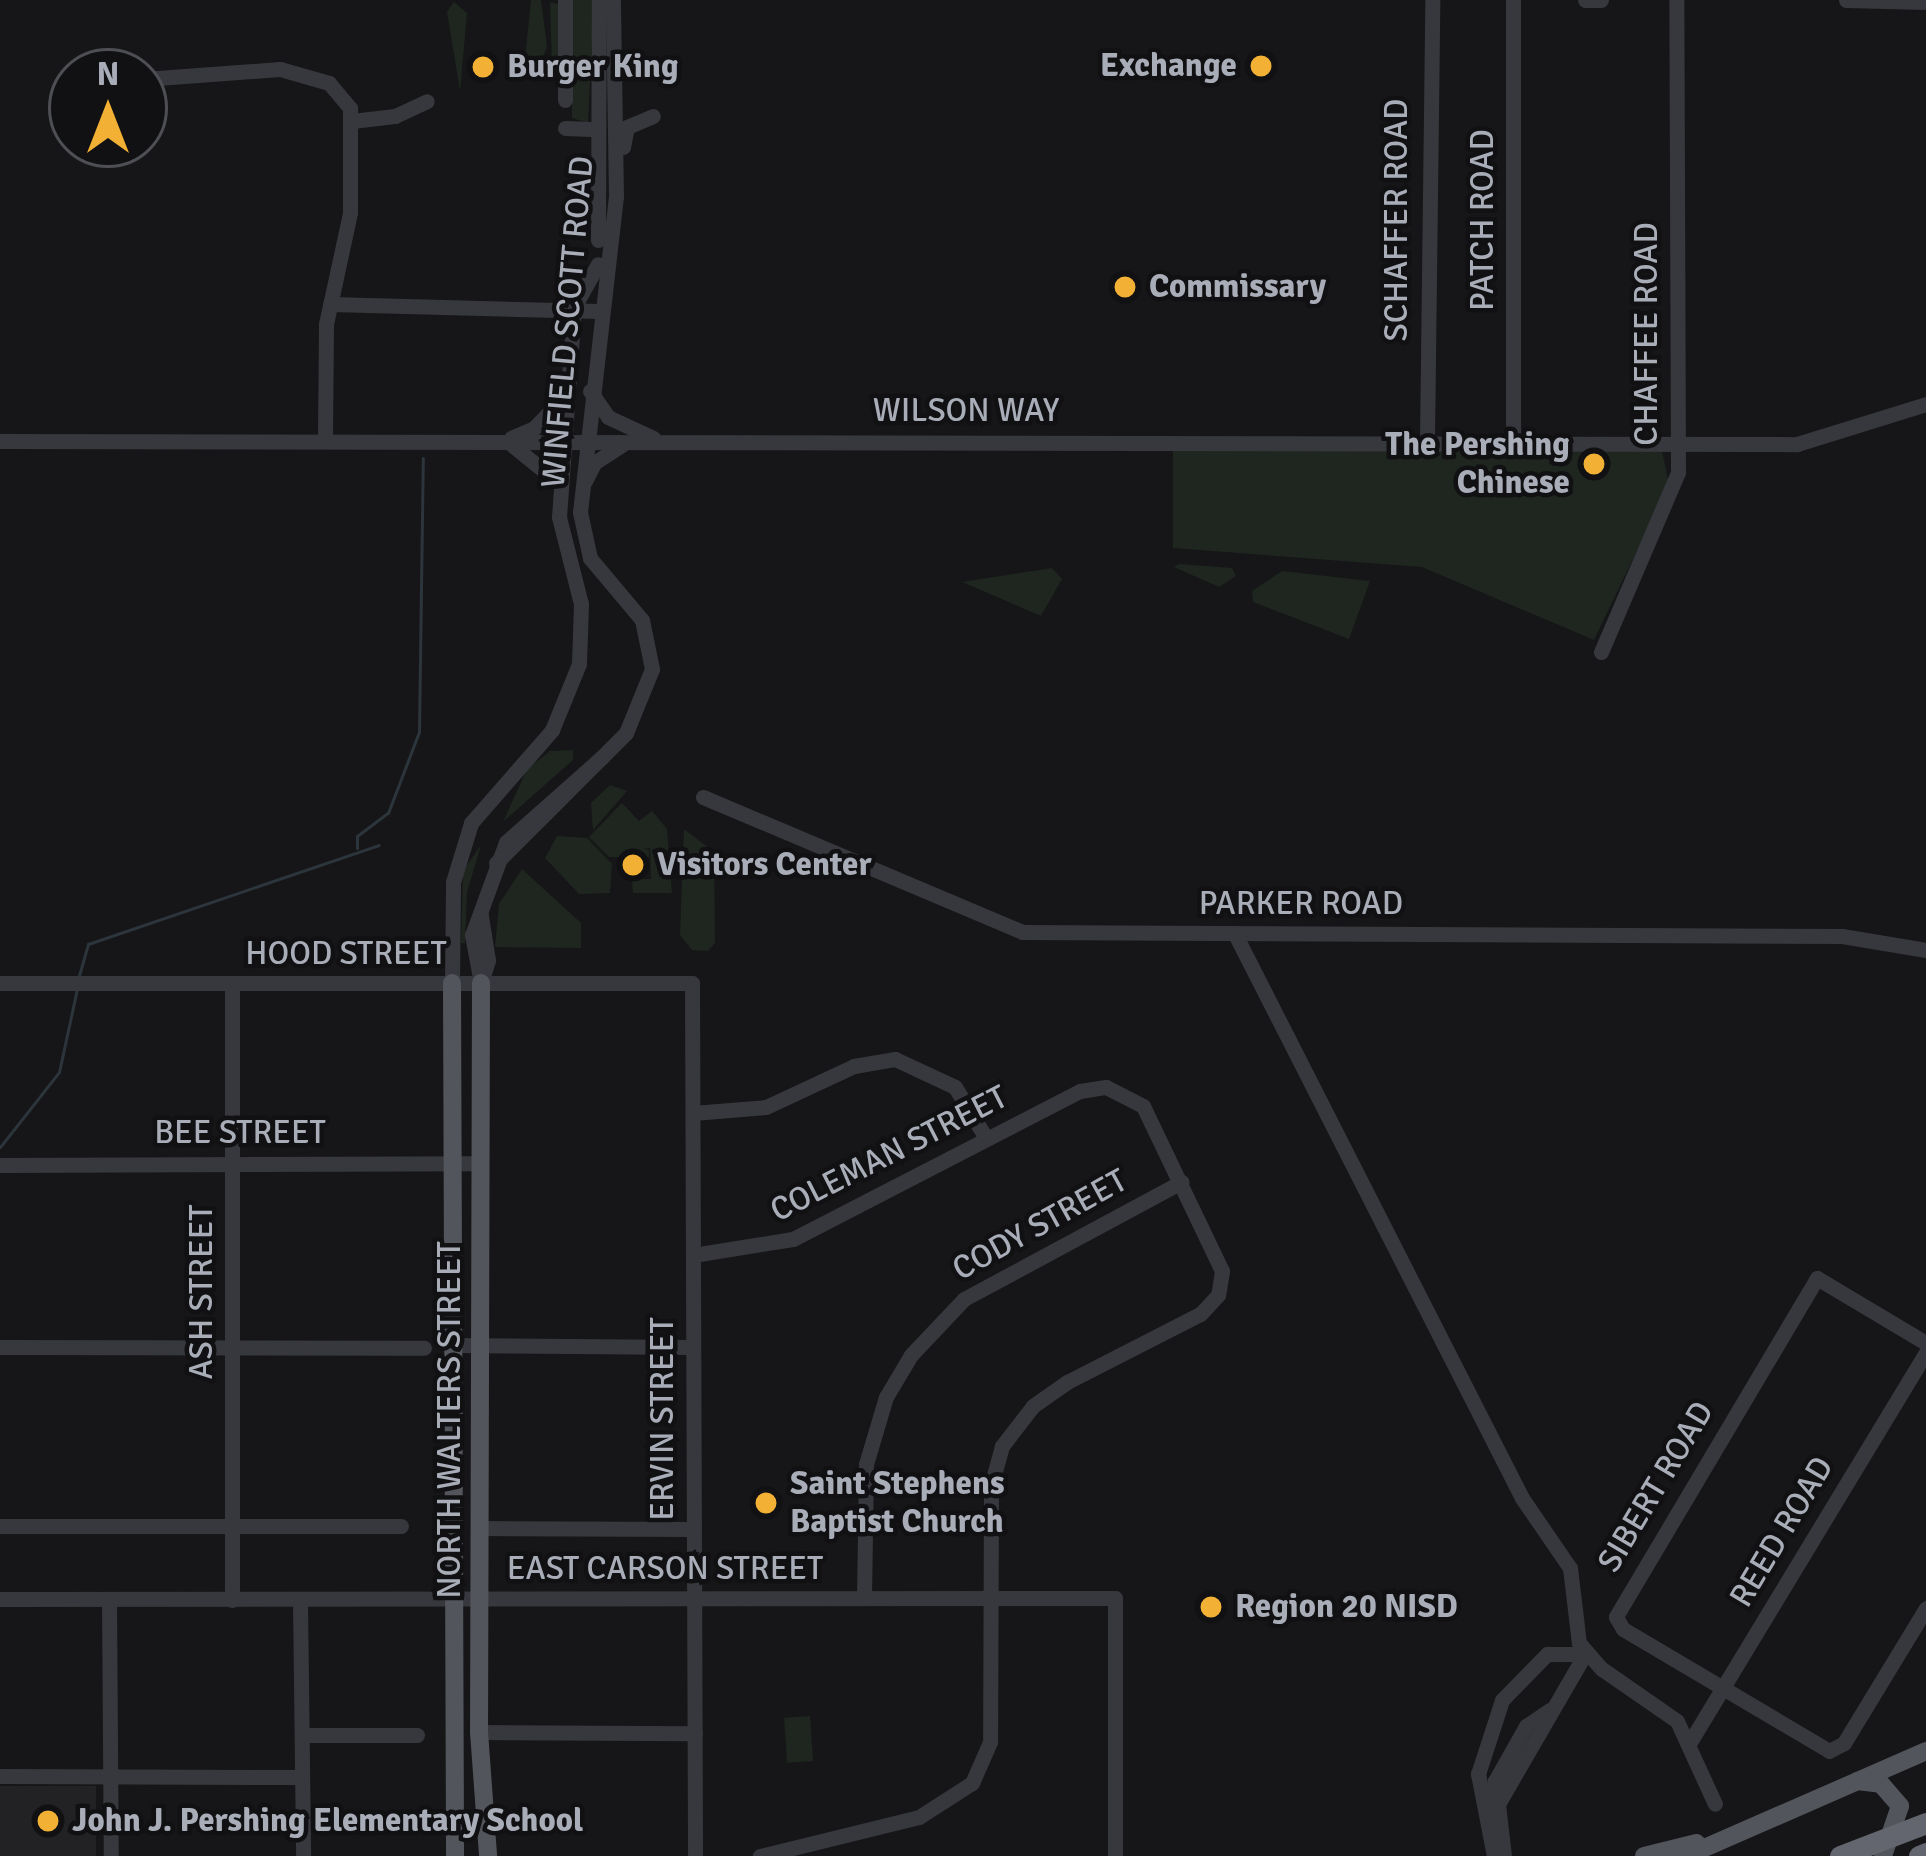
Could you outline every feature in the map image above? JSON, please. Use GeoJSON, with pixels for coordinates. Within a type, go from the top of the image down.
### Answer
{"type":"FeatureCollection","features":[{"type":"Feature","properties":{"kind":"highway"},"geometry":{"type":"LineString","coordinates":[[1840,1856],[1926,1823]]}},
{"type":"Feature","properties":{"kind":"main road","name":"NORTH WALTERS STREET"},"geometry":{"type":"LineString","coordinates":[[452,983],[455,1856]]}},
{"type":"Feature","properties":{"kind":"main road","name":"NORTH WALTERS STREET"},"geometry":{"type":"LineString","coordinates":[[481,983],[479,1732],[488,1856]]}},
{"type":"Feature","properties":{"kind":"main road"},"geometry":{"type":"LineString","coordinates":[[1686,1856],[1926,1751]]}},
{"type":"Feature","properties":{"kind":"main road"},"geometry":{"type":"LineString","coordinates":[[1856,1781],[1896,1795],[1901,1821],[1882,1856]]}},
{"type":"Feature","properties":{"kind":"main road"},"geometry":{"type":"LineString","coordinates":[[1644,1856],[1747,1830]]}},
{"type":"Feature","properties":{"kind":"street"},"geometry":{"type":"LineString","coordinates":[[565,0],[565,100]]}},
{"type":"Feature","properties":{"kind":"street","name":"WINFIELD SCOTT ROAD"},"geometry":{"type":"LineString","coordinates":[[452,983],[453,882],[471,823],[552,730],[579,664],[581,604],[564,544],[560,441],[574,308],[598,262],[599,0]]}},
{"type":"Feature","properties":{"kind":"street","name":"WINFIELD SCOTT ROAD"},"geometry":{"type":"LineString","coordinates":[[481,983],[472,960],[480,914],[506,842],[604,756],[643,706],[653,658],[642,620],[590,558],[581,489],[583,441],[616,196],[614,0]]}},
{"type":"Feature","properties":{"kind":"street","name":"SCHAFFER ROAD"},"geometry":{"type":"LineString","coordinates":[[1426,440],[1430,0]]}},
{"type":"Feature","properties":{"kind":"street","name":"PATCH ROAD"},"geometry":{"type":"LineString","coordinates":[[1513,0],[1513,440]]}},
{"type":"Feature","properties":{"kind":"street"},"geometry":{"type":"LineString","coordinates":[[1585,0],[1601,0]]}},
{"type":"Feature","properties":{"kind":"street","name":"CHAFFEE ROAD"},"geometry":{"type":"LineString","coordinates":[[1601,652],[1672,495],[1677,442],[1676,0]]}},
{"type":"Feature","properties":{"kind":"street"},"geometry":{"type":"LineString","coordinates":[[1846,0],[1926,2]]}},
{"type":"Feature","properties":{"kind":"street"},"geometry":{"type":"LineString","coordinates":[[168,78],[304,74],[340,90],[352,121],[348,235],[330,304],[325,441]]}},
{"type":"Feature","properties":{"kind":"street"},"geometry":{"type":"LineString","coordinates":[[615,91],[624,106],[653,116],[623,134],[616,196]]}},
{"type":"Feature","properties":{"kind":"street"},"geometry":{"type":"LineString","coordinates":[[352,121],[395,116],[427,101]]}},
{"type":"Feature","properties":{"kind":"street"},"geometry":{"type":"LineString","coordinates":[[565,128],[598,129]]}},
{"type":"Feature","properties":{"kind":"street"},"geometry":{"type":"LineString","coordinates":[[330,304],[599,311]]}},
{"type":"Feature","properties":{"kind":"street"},"geometry":{"type":"LineString","coordinates":[[590,391],[608,416],[661,442]]}},
{"type":"Feature","properties":{"kind":"street"},"geometry":{"type":"LineString","coordinates":[[503,441],[534,428],[564,397]]}},
{"type":"Feature","properties":{"kind":"street","name":"WILSON WAY"},"geometry":{"type":"LineString","coordinates":[[0,441],[1797,444],[1926,404]]}},
{"type":"Feature","properties":{"kind":"street"},"geometry":{"type":"LineString","coordinates":[[503,441],[536,457],[559,483]]}},
{"type":"Feature","properties":{"kind":"street"},"geometry":{"type":"LineString","coordinates":[[581,489],[605,452],[632,442]]}},
{"type":"Feature","properties":{"kind":"street","name":"PARKER ROAD"},"geometry":{"type":"LineString","coordinates":[[703,797],[1022,932],[1842,936],[1926,950]]}},
{"type":"Feature","properties":{"kind":"street"},"geometry":{"type":"LineString","coordinates":[[1235,934],[1522,1498],[1570,1568],[1581,1660],[1553,1707],[1526,1726],[1495,1780],[1494,1817],[1504,1856]]}},
{"type":"Feature","properties":{"kind":"street","name":"HOOD STREET"},"geometry":{"type":"LineString","coordinates":[[0,983],[692,983]]}},
{"type":"Feature","properties":{"kind":"street","name":"ERVIN STREET"},"geometry":{"type":"LineString","coordinates":[[692,983],[695,1856]]}},
{"type":"Feature","properties":{"kind":"street","name":"ASH STREET"},"geometry":{"type":"LineString","coordinates":[[232,984],[232,1600]]}},
{"type":"Feature","properties":{"kind":"street"},"geometry":{"type":"LineString","coordinates":[[693,1113],[766,1107],[854,1066],[895,1059],[955,1087],[986,1138]]}},
{"type":"Feature","properties":{"kind":"street","name":"COLEMAN STREET"},"geometry":{"type":"LineString","coordinates":[[693,1255],[774,1246],[1080,1091],[1106,1087],[1143,1106],[1181,1182]]}},
{"type":"Feature","properties":{"kind":"street","name":"BEE STREET"},"geometry":{"type":"LineString","coordinates":[[0,1165],[481,1163]]}},
{"type":"Feature","properties":{"kind":"street"},"geometry":{"type":"LineString","coordinates":[[760,1856],[943,1808],[972,1783],[990,1742],[991,1486],[1011,1431],[1067,1382],[1182,1325],[1218,1295],[1221,1260],[1181,1182]]}},
{"type":"Feature","properties":{"kind":"street","name":"CODY STREET"},"geometry":{"type":"LineString","coordinates":[[864,1598],[866,1464],[879,1414],[911,1355],[964,1299],[1181,1182]]}},
{"type":"Feature","properties":{"kind":"street","name":"SIBERT ROAD"},"geometry":{"type":"LineString","coordinates":[[1721,1690],[1623,1629],[1616,1616],[1817,1278],[1926,1343]]}},
{"type":"Feature","properties":{"kind":"street"},"geometry":{"type":"LineString","coordinates":[[451,1345],[694,1347]]}},
{"type":"Feature","properties":{"kind":"street"},"geometry":{"type":"LineString","coordinates":[[0,1347],[424,1348]]}},
{"type":"Feature","properties":{"kind":"street","name":"REED ROAD"},"geometry":{"type":"LineString","coordinates":[[1690,1742],[1926,1353]]}},
{"type":"Feature","properties":{"kind":"street"},"geometry":{"type":"LineString","coordinates":[[0,1526],[401,1526]]}},
{"type":"Feature","properties":{"kind":"street"},"geometry":{"type":"LineString","coordinates":[[481,1528],[693,1529]]}},
{"type":"Feature","properties":{"kind":"street","name":"EAST CARSON STREET"},"geometry":{"type":"LineString","coordinates":[[0,1599],[1115,1598],[1115,1856]]}},
{"type":"Feature","properties":{"kind":"street"},"geometry":{"type":"LineString","coordinates":[[109,1600],[111,1856]]}},
{"type":"Feature","properties":{"kind":"street"},"geometry":{"type":"LineString","coordinates":[[300,1600],[303,1856]]}},
{"type":"Feature","properties":{"kind":"street"},"geometry":{"type":"LineString","coordinates":[[1721,1690],[1818,1749],[1839,1748],[1926,1608]]}},
{"type":"Feature","properties":{"kind":"street"},"geometry":{"type":"LineString","coordinates":[[1494,1856],[1478,1774],[1484,1743],[1515,1679],[1557,1652],[1573,1616]]}},
{"type":"Feature","properties":{"kind":"street"},"geometry":{"type":"LineString","coordinates":[[1557,1652],[1602,1670],[1654,1702],[1690,1742],[1715,1804]]}},
{"type":"Feature","properties":{"kind":"street"},"geometry":{"type":"LineString","coordinates":[[479,1732],[695,1733]]}},
{"type":"Feature","properties":{"kind":"street"},"geometry":{"type":"LineString","coordinates":[[303,1735],[417,1736]]}},
{"type":"Feature","properties":{"kind":"street"},"geometry":{"type":"LineString","coordinates":[[0,1776],[302,1777]]}},
{"type":"Feature","properties":{"kind":"shaded area"},"geometry":{"type":"Polygon","coordinates":[[[531,0],[541,0],[547,47],[538,68],[525,59],[531,0]]]}},
{"type":"Feature","properties":{"kind":"shaded area"},"geometry":{"type":"Polygon","coordinates":[[[572,0],[594,0],[588,123],[572,118],[572,0]]]}},
{"type":"Feature","properties":{"kind":"shaded area"},"geometry":{"type":"Polygon","coordinates":[[[454,2],[467,13],[460,91],[447,12],[454,2]]]}},
{"type":"Feature","properties":{"kind":"shaded area"},"geometry":{"type":"Polygon","coordinates":[[[550,2],[558,4],[559,78],[518,77],[518,62],[532,76],[552,67],[550,2]]]}},
{"type":"Feature","properties":{"kind":"shaded area"},"geometry":{"type":"Polygon","coordinates":[[[1173,450],[1662,451],[1669,484],[1594,640],[1422,567],[1173,548],[1173,450]]]}},
{"type":"Feature","properties":{"kind":"shaded area"},"geometry":{"type":"Polygon","coordinates":[[[1174,567],[1232,568],[1236,576],[1219,587],[1174,567]]]}},
{"type":"Feature","properties":{"kind":"shaded area"},"geometry":{"type":"Polygon","coordinates":[[[1052,568],[1062,579],[1041,616],[962,582],[1052,568]]]}},
{"type":"Feature","properties":{"kind":"shaded area"},"geometry":{"type":"Polygon","coordinates":[[[1282,571],[1370,581],[1349,639],[1253,602],[1252,591],[1282,571]]]}},
{"type":"Feature","properties":{"kind":"shaded area"},"geometry":{"type":"Polygon","coordinates":[[[573,750],[573,760],[503,822],[527,769],[550,751],[573,750]]]}},
{"type":"Feature","properties":{"kind":"shaded area"},"geometry":{"type":"Polygon","coordinates":[[[610,785],[627,791],[593,830],[591,803],[610,785]]]}},
{"type":"Feature","properties":{"kind":"shaded area"},"geometry":{"type":"Polygon","coordinates":[[[622,803],[639,821],[652,811],[667,829],[672,893],[633,893],[632,879],[651,879],[650,848],[643,849],[649,850],[649,857],[609,857],[589,837],[622,803]]]}},
{"type":"Feature","properties":{"kind":"shaded area"},"geometry":{"type":"Polygon","coordinates":[[[684,829],[714,852],[715,943],[708,951],[692,950],[680,935],[684,829]]]}},
{"type":"Feature","properties":{"kind":"shaded area"},"geometry":{"type":"Polygon","coordinates":[[[557,836],[587,838],[612,864],[610,893],[579,894],[545,858],[557,836]]]}},
{"type":"Feature","properties":{"kind":"shaded area"},"geometry":{"type":"Polygon","coordinates":[[[481,845],[467,892],[465,943],[461,943],[463,871],[481,845]]]}},
{"type":"Feature","properties":{"kind":"shaded area"},"geometry":{"type":"Polygon","coordinates":[[[522,869],[581,923],[581,948],[495,947],[499,904],[522,869]]]}},
{"type":"Feature","properties":{"kind":"shaded area"},"geometry":{"type":"Polygon","coordinates":[[[810,1716],[813,1761],[787,1763],[784,1718],[810,1716]]]}},
{"type":"Feature","properties":{"kind":"shaded area","name":"John J. Pershing Elementary School"},"geometry":{"type":"Polygon","coordinates":[[[0,1786],[96,1786],[96,1856],[0,1856],[0,1786]]]}},
{"type":"Feature","properties":{"kind":"waterway"},"geometry":{"type":"LineString","coordinates":[[357,848],[357,836],[388,813],[419,732],[423,458]]}},
{"type":"Feature","properties":{"kind":"waterway"},"geometry":{"type":"LineString","coordinates":[[78,979],[88,944],[379,845]]}},
{"type":"Feature","properties":{"kind":"waterway"},"geometry":{"type":"LineString","coordinates":[[0,1147],[59,1072],[77,989]]}},
{"type":"Feature","properties":{"kind":"railway"},"geometry":{"type":"LineString","coordinates":[[1922,1856],[1926,1850]]}},
{"type":"Feature","properties":{"kind":"place","name":"Exchange"},"geometry":{"type":"Point","coordinates":[1261,66]}},
{"type":"Feature","properties":{"kind":"place","name":"Burger King"},"geometry":{"type":"Point","coordinates":[483,67]}},
{"type":"Feature","properties":{"kind":"place","name":"Commissary"},"geometry":{"type":"Point","coordinates":[1125,287]}},
{"type":"Feature","properties":{"kind":"place","name":"The Pershing Chinese"},"geometry":{"type":"Point","coordinates":[1594,464]}},
{"type":"Feature","properties":{"kind":"place","name":"Visitors Center"},"geometry":{"type":"Point","coordinates":[633,865]}},
{"type":"Feature","properties":{"kind":"place","name":"Saint Stephens Baptist Church"},"geometry":{"type":"Point","coordinates":[766,1503]}},
{"type":"Feature","properties":{"kind":"place","name":"Region 20 NISD"},"geometry":{"type":"Point","coordinates":[1211,1607]}},
{"type":"Feature","properties":{"kind":"place","name":"John J. Pershing Elementary School"},"geometry":{"type":"Point","coordinates":[48,1821]}}]}
